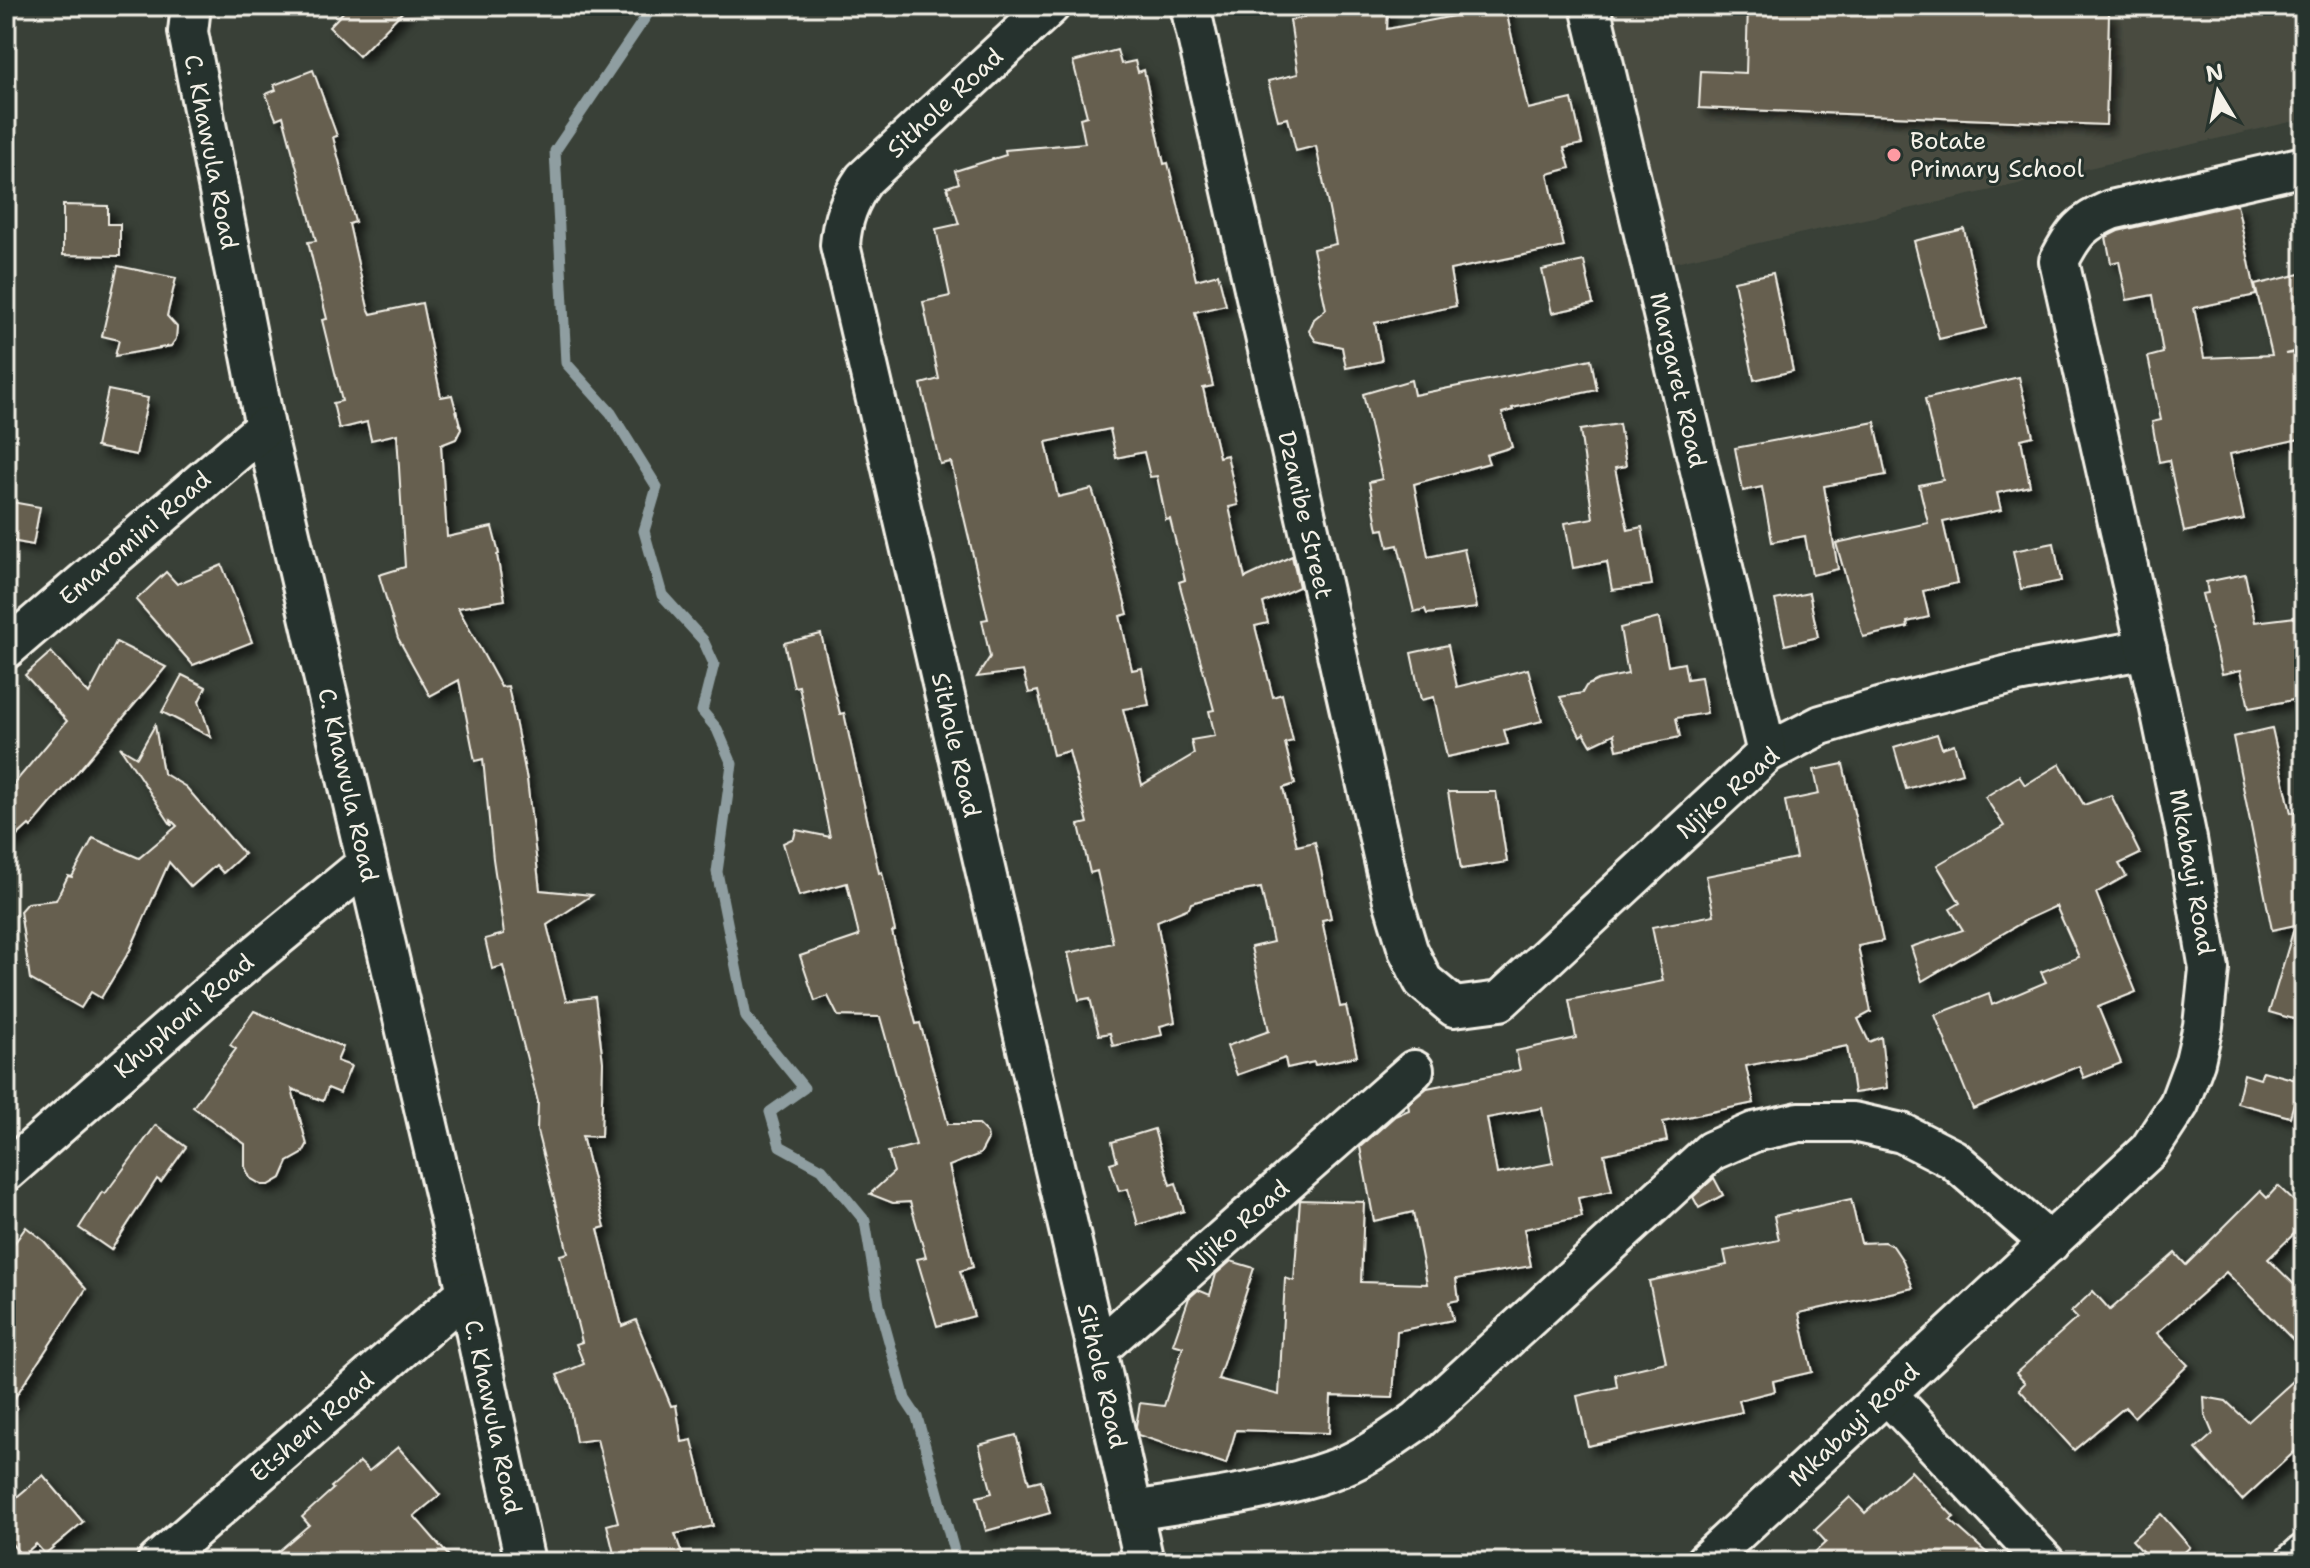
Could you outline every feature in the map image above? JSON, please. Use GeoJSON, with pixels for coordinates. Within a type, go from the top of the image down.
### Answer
{"type":"FeatureCollection","features":[{"type":"Feature","properties":{"kind":"street","name":"C. Khawula Road"},"geometry":{"type":"LineString","coordinates":[[191,6],[188,32],[265,427],[467,1292],[525,1562]]}},
{"type":"Feature","properties":{"kind":"street","name":"Sithole Road"},"geometry":{"type":"LineString","coordinates":[[1050,6],[864,179],[842,218],[840,245],[1144,1562]]}},
{"type":"Feature","properties":{"kind":"street","name":"Dzanibe Street"},"geometry":{"type":"LineString","coordinates":[[1190,6],[1393,900],[1408,950],[1423,981],[1454,1007]]}},
{"type":"Feature","properties":{"kind":"street","name":"Margaret Road"},"geometry":{"type":"LineString","coordinates":[[1590,6],[1767,753]]}},
{"type":"Feature","properties":{"kind":"street","name":"Mkabayi Road"},"geometry":{"type":"LineString","coordinates":[[1705,1562],[2149,1150],[2179,1104],[2195,1061],[2203,1026],[2209,969],[2187,839],[2147,649],[2059,261],[2071,237],[2087,221],[2111,210],[2304,166]]}},
{"type":"Feature","properties":{"kind":"street","name":"Emaromini Road"},"geometry":{"type":"LineString","coordinates":[[6,649],[265,427]]}},
{"type":"Feature","properties":{"kind":"street","name":"Njiko Road"},"geometry":{"type":"LineString","coordinates":[[1454,1007],[1500,1001],[1767,753],[1821,725],[2017,673],[2147,649]]}},
{"type":"Feature","properties":{"kind":"street","name":"Khuphoni Road"},"geometry":{"type":"LineString","coordinates":[[6,1172],[218,986],[366,864]]}},
{"type":"Feature","properties":{"kind":"street","name":"Njiko Road"},"geometry":{"type":"LineString","coordinates":[[1097,1350],[1414,1070]]}},
{"type":"Feature","properties":{"kind":"street"},"geometry":{"type":"LineString","coordinates":[[1133,1511],[1282,1485],[1334,1470],[1367,1454],[1417,1421],[1711,1151],[1754,1132],[1799,1122],[1853,1122],[1902,1133],[1953,1159],[2050,1243]]}},
{"type":"Feature","properties":{"kind":"street","name":"Etsheni Road"},"geometry":{"type":"LineString","coordinates":[[157,1562],[467,1292]]}},
{"type":"Feature","properties":{"kind":"street"},"geometry":{"type":"LineString","coordinates":[[1887,1394],[2045,1562]]}},
{"type":"Feature","properties":{"kind":"street"},"geometry":{"type":"LineString","coordinates":[[2295,1562],[2304,1554]]}},
{"type":"Feature","properties":{"kind":"shaded area","name":"Botate Primary School"},"geometry":{"type":"Polygon","coordinates":[[[1608,6],[2304,6],[2304,119],[1662,265],[1608,6]]]}},
{"type":"Feature","properties":{"kind":"building"},"geometry":{"type":"Polygon","coordinates":[[[349,6],[408,6],[359,56],[329,27],[349,6]]]}},
{"type":"Feature","properties":{"kind":"building"},"geometry":{"type":"Polygon","coordinates":[[[1302,6],[1388,6],[1387,29],[1505,6],[1528,109],[1572,99],[1582,144],[1564,148],[1570,168],[1548,174],[1564,247],[1450,270],[1456,306],[1375,323],[1382,361],[1346,368],[1342,347],[1316,341],[1309,331],[1314,319],[1326,309],[1313,249],[1336,244],[1316,146],[1296,151],[1288,118],[1278,120],[1268,81],[1298,74],[1290,20],[1304,18],[1302,6]]]}},
{"type":"Feature","properties":{"kind":"building"},"geometry":{"type":"Polygon","coordinates":[[[1748,6],[2075,6],[2075,11],[2109,13],[2106,125],[1699,108],[1701,71],[1746,73],[1748,6]]]}},
{"type":"Feature","properties":{"kind":"building"},"geometry":{"type":"Polygon","coordinates":[[[1117,50],[1121,64],[1135,61],[1138,72],[1144,70],[1164,164],[1168,163],[1196,280],[1218,274],[1226,305],[1195,312],[1213,386],[1203,388],[1219,457],[1227,455],[1238,505],[1229,507],[1245,578],[1292,556],[1299,587],[1263,603],[1268,623],[1255,626],[1273,697],[1282,694],[1293,741],[1285,743],[1295,784],[1283,788],[1297,846],[1315,842],[1331,918],[1322,920],[1340,1007],[1346,1006],[1357,1056],[1287,1068],[1285,1058],[1237,1075],[1227,1046],[1269,1031],[1251,947],[1273,942],[1261,888],[1191,903],[1189,908],[1157,921],[1175,1022],[1160,1026],[1162,1035],[1113,1046],[1110,1033],[1099,1035],[1090,998],[1079,1000],[1068,953],[1113,943],[1097,871],[1090,873],[1079,825],[1088,823],[1069,751],[1053,755],[1038,691],[1029,693],[1023,671],[977,677],[990,657],[982,620],[988,619],[951,462],[940,464],[921,384],[939,379],[923,302],[950,296],[936,229],[959,224],[947,187],[959,183],[955,171],[1006,155],[1005,150],[1085,143],[1080,118],[1087,116],[1073,62],[1117,50]],[[1110,429],[1046,442],[1058,497],[1092,489],[1107,536],[1128,614],[1120,616],[1132,670],[1142,668],[1149,705],[1123,709],[1142,785],[1194,754],[1191,740],[1215,736],[1209,711],[1214,710],[1179,582],[1185,580],[1170,519],[1166,520],[1157,476],[1150,477],[1144,452],[1116,458],[1110,429]]]}},
{"type":"Feature","properties":{"kind":"building"},"geometry":{"type":"Polygon","coordinates":[[[313,70],[337,136],[333,137],[355,222],[349,224],[368,308],[371,314],[422,303],[441,397],[452,395],[461,429],[456,439],[441,445],[447,537],[492,527],[505,600],[458,608],[501,687],[508,686],[527,780],[540,890],[592,895],[547,925],[566,1001],[595,997],[603,1062],[601,1137],[582,1136],[605,1227],[598,1229],[622,1326],[636,1320],[671,1406],[676,1405],[682,1442],[692,1440],[713,1526],[675,1534],[685,1562],[616,1562],[607,1525],[618,1522],[597,1439],[576,1442],[569,1403],[557,1375],[584,1364],[576,1344],[582,1342],[560,1255],[568,1253],[537,1131],[538,1102],[503,966],[492,969],[485,939],[504,934],[483,759],[475,761],[459,680],[430,696],[398,638],[379,575],[405,567],[397,434],[371,440],[367,422],[339,429],[333,403],[342,401],[322,320],[327,319],[308,242],[316,241],[283,116],[276,119],[266,94],[276,90],[274,85],[313,70]]]}},
{"type":"Feature","properties":{"kind":"building"},"geometry":{"type":"Polygon","coordinates":[[[2237,204],[2256,295],[2194,308],[2204,358],[2272,355],[2255,285],[2304,273],[2304,327],[2296,329],[2301,350],[2285,354],[2298,353],[2304,376],[2304,438],[2230,454],[2244,519],[2184,532],[2169,460],[2159,462],[2152,422],[2161,420],[2148,357],[2163,353],[2153,295],[2127,300],[2119,261],[2111,263],[2106,237],[2118,231],[2237,204]]]}},
{"type":"Feature","properties":{"kind":"building"},"geometry":{"type":"Polygon","coordinates":[[[63,205],[108,206],[108,224],[120,224],[120,256],[63,255],[63,205]]]}},
{"type":"Feature","properties":{"kind":"building"},"geometry":{"type":"Polygon","coordinates":[[[1964,229],[1986,328],[1939,339],[1914,241],[1964,229]]]}},
{"type":"Feature","properties":{"kind":"building"},"geometry":{"type":"Polygon","coordinates":[[[1584,261],[1593,304],[1552,313],[1542,270],[1584,261]]]}},
{"type":"Feature","properties":{"kind":"building"},"geometry":{"type":"Polygon","coordinates":[[[118,266],[176,278],[167,316],[177,327],[176,339],[171,346],[115,356],[119,340],[102,336],[118,266]]]}},
{"type":"Feature","properties":{"kind":"building"},"geometry":{"type":"Polygon","coordinates":[[[1773,273],[1793,371],[1754,380],[1734,281],[1773,273]]]}},
{"type":"Feature","properties":{"kind":"building"},"geometry":{"type":"Polygon","coordinates":[[[1591,359],[1597,390],[1512,408],[1502,413],[1512,447],[1486,455],[1489,463],[1414,484],[1428,557],[1464,549],[1477,608],[1427,614],[1425,609],[1414,612],[1398,545],[1388,547],[1384,529],[1378,530],[1369,482],[1382,479],[1363,394],[1411,380],[1414,395],[1591,359]]]}},
{"type":"Feature","properties":{"kind":"building"},"geometry":{"type":"Polygon","coordinates":[[[2019,377],[2033,436],[2021,439],[2030,486],[1997,493],[2001,510],[1943,522],[1957,583],[1923,591],[1929,617],[1907,622],[1908,627],[1863,637],[1836,543],[1928,523],[1919,485],[1943,480],[1925,399],[2019,377]]]}},
{"type":"Feature","properties":{"kind":"building"},"geometry":{"type":"Polygon","coordinates":[[[108,390],[148,398],[136,455],[96,447],[108,390]]]}},
{"type":"Feature","properties":{"kind":"building"},"geometry":{"type":"Polygon","coordinates":[[[1875,422],[1886,475],[1824,486],[1838,569],[1812,575],[1805,536],[1772,542],[1762,487],[1743,491],[1735,448],[1875,422]]]}},
{"type":"Feature","properties":{"kind":"building"},"geometry":{"type":"Polygon","coordinates":[[[1619,424],[1626,466],[1615,468],[1628,530],[1642,527],[1652,585],[1612,590],[1607,562],[1573,568],[1565,523],[1593,518],[1580,430],[1619,424]]]}},
{"type":"Feature","properties":{"kind":"building"},"geometry":{"type":"Polygon","coordinates":[[[6,501],[40,507],[33,545],[6,540],[6,501]]]}},
{"type":"Feature","properties":{"kind":"building"},"geometry":{"type":"Polygon","coordinates":[[[2054,543],[2061,581],[2021,589],[2013,551],[2054,543]]]}},
{"type":"Feature","properties":{"kind":"building"},"geometry":{"type":"Polygon","coordinates":[[[222,565],[252,642],[193,665],[136,600],[166,572],[177,584],[222,565]]]}},
{"type":"Feature","properties":{"kind":"building"},"geometry":{"type":"Polygon","coordinates":[[[2245,574],[2255,622],[2304,616],[2304,698],[2249,708],[2241,670],[2222,674],[2202,594],[2208,593],[2206,582],[2245,574]]]}},
{"type":"Feature","properties":{"kind":"building"},"geometry":{"type":"Polygon","coordinates":[[[1809,593],[1818,637],[1785,645],[1775,600],[1809,593]]]}},
{"type":"Feature","properties":{"kind":"building"},"geometry":{"type":"Polygon","coordinates":[[[1659,618],[1668,666],[1684,663],[1687,679],[1701,677],[1707,713],[1676,718],[1680,737],[1617,750],[1614,734],[1591,745],[1584,733],[1580,736],[1560,697],[1582,693],[1586,686],[1598,680],[1628,674],[1620,628],[1659,618]]]}},
{"type":"Feature","properties":{"kind":"building"},"geometry":{"type":"Polygon","coordinates":[[[821,634],[840,714],[844,713],[879,873],[882,872],[895,931],[892,932],[916,1024],[920,1023],[948,1124],[978,1124],[987,1133],[988,1139],[980,1154],[949,1166],[973,1267],[960,1271],[974,1316],[937,1326],[917,1259],[926,1257],[910,1202],[893,1203],[870,1194],[894,1172],[888,1152],[916,1145],[880,1017],[838,1016],[828,996],[815,1001],[800,956],[859,936],[847,883],[799,896],[783,843],[794,838],[796,830],[830,837],[799,686],[794,687],[784,643],[821,634]]]}},
{"type":"Feature","properties":{"kind":"building"},"geometry":{"type":"Polygon","coordinates":[[[116,642],[166,667],[31,827],[29,825],[6,846],[6,793],[67,721],[25,675],[51,652],[89,694],[116,642]]]}},
{"type":"Feature","properties":{"kind":"building"},"geometry":{"type":"Polygon","coordinates":[[[1448,645],[1457,687],[1528,669],[1542,721],[1504,730],[1508,744],[1447,757],[1434,697],[1421,700],[1411,653],[1448,645]]]}},
{"type":"Feature","properties":{"kind":"building"},"geometry":{"type":"Polygon","coordinates":[[[182,675],[206,687],[199,701],[211,737],[162,712],[182,675]]]}},
{"type":"Feature","properties":{"kind":"building"},"geometry":{"type":"Polygon","coordinates":[[[155,725],[163,773],[186,787],[244,854],[223,873],[216,865],[191,887],[169,862],[130,950],[101,998],[91,992],[81,1008],[30,979],[20,911],[27,903],[56,900],[93,838],[139,858],[177,826],[171,820],[172,826],[120,747],[137,757],[155,725]]]}},
{"type":"Feature","properties":{"kind":"building"},"geometry":{"type":"Polygon","coordinates":[[[2272,728],[2291,813],[2304,810],[2304,1022],[2269,1012],[2295,925],[2272,930],[2233,737],[2272,728]]]}},
{"type":"Feature","properties":{"kind":"building"},"geometry":{"type":"Polygon","coordinates":[[[1937,734],[1942,748],[1954,744],[1962,773],[1906,789],[1894,747],[1937,734]]]}},
{"type":"Feature","properties":{"kind":"building"},"geometry":{"type":"Polygon","coordinates":[[[1843,764],[1883,941],[1858,946],[1871,1012],[1858,1019],[1869,1042],[1881,1037],[1887,1088],[1854,1093],[1847,1046],[1746,1066],[1754,1103],[1663,1122],[1667,1141],[1604,1154],[1612,1191],[1578,1198],[1582,1217],[1524,1229],[1531,1266],[1456,1279],[1459,1300],[1449,1302],[1453,1320],[1397,1331],[1393,1398],[1331,1396],[1329,1433],[1236,1430],[1226,1464],[1138,1435],[1136,1426],[1140,1403],[1164,1406],[1183,1347],[1173,1344],[1189,1298],[1198,1290],[1210,1295],[1216,1274],[1231,1261],[1254,1268],[1218,1379],[1279,1395],[1285,1278],[1294,1281],[1300,1200],[1364,1202],[1361,1282],[1427,1284],[1413,1212],[1374,1221],[1360,1147],[1395,1116],[1409,1110],[1408,1104],[1427,1088],[1520,1070],[1516,1051],[1576,1038],[1569,1000],[1663,981],[1652,927],[1714,915],[1706,876],[1796,858],[1785,801],[1819,794],[1814,770],[1843,764]],[[1542,1108],[1487,1118],[1497,1174],[1553,1163],[1542,1108]]]}},
{"type":"Feature","properties":{"kind":"building"},"geometry":{"type":"Polygon","coordinates":[[[2060,764],[2084,805],[2111,795],[2140,854],[2119,864],[2126,876],[2096,893],[2136,992],[2098,1007],[2121,1063],[2084,1078],[2079,1066],[1973,1109],[1935,1015],[1989,994],[1992,1005],[2046,982],[2041,972],[2079,957],[2056,906],[1922,981],[1911,947],[1963,930],[1950,909],[1960,903],[1937,865],[2004,826],[1985,797],[2019,776],[2025,785],[2060,764]]]}},
{"type":"Feature","properties":{"kind":"building"},"geometry":{"type":"Polygon","coordinates":[[[1448,792],[1496,792],[1507,862],[1461,869],[1448,792]]]}},
{"type":"Feature","properties":{"kind":"building"},"geometry":{"type":"Polygon","coordinates":[[[254,1011],[343,1047],[337,1061],[351,1066],[340,1093],[328,1088],[323,1101],[292,1089],[307,1145],[302,1154],[288,1162],[281,1178],[269,1185],[262,1185],[250,1178],[245,1167],[245,1144],[193,1107],[236,1049],[230,1045],[254,1011]]]}},
{"type":"Feature","properties":{"kind":"building"},"geometry":{"type":"Polygon","coordinates":[[[2263,1071],[2300,1081],[2290,1117],[2237,1103],[2244,1074],[2260,1079],[2263,1071]]]}},
{"type":"Feature","properties":{"kind":"building"},"geometry":{"type":"Polygon","coordinates":[[[156,1125],[186,1147],[161,1182],[157,1179],[111,1250],[79,1228],[102,1192],[105,1194],[156,1125]]]}},
{"type":"Feature","properties":{"kind":"building"},"geometry":{"type":"Polygon","coordinates":[[[1154,1129],[1170,1185],[1176,1183],[1184,1211],[1138,1225],[1128,1189],[1119,1191],[1110,1163],[1117,1161],[1112,1142],[1154,1129]]]}},
{"type":"Feature","properties":{"kind":"building"},"geometry":{"type":"Polygon","coordinates":[[[1714,1178],[1723,1195],[1699,1208],[1693,1197],[1714,1178]]]}},
{"type":"Feature","properties":{"kind":"building"},"geometry":{"type":"Polygon","coordinates":[[[2278,1186],[2304,1211],[2304,1224],[2268,1259],[2304,1294],[2304,1351],[2226,1272],[2157,1333],[2188,1365],[2134,1417],[2125,1407],[2074,1450],[2019,1389],[2025,1383],[2016,1373],[2077,1318],[2071,1312],[2093,1291],[2110,1310],[2175,1253],[2186,1265],[2260,1191],[2267,1198],[2278,1186]]]}},
{"type":"Feature","properties":{"kind":"building"},"geometry":{"type":"Polygon","coordinates":[[[1851,1199],[1861,1243],[1884,1242],[1893,1246],[1903,1261],[1913,1288],[1799,1313],[1812,1372],[1773,1381],[1775,1391],[1739,1400],[1742,1412],[1588,1446],[1577,1396],[1617,1387],[1615,1374],[1666,1362],[1649,1281],[1727,1265],[1724,1251],[1779,1240],[1774,1216],[1851,1199]]]}},
{"type":"Feature","properties":{"kind":"building"},"geometry":{"type":"Polygon","coordinates":[[[26,1227],[44,1241],[86,1289],[6,1411],[6,1255],[26,1227]]]}},
{"type":"Feature","properties":{"kind":"building"},"geometry":{"type":"Polygon","coordinates":[[[2304,1371],[2304,1443],[2242,1500],[2196,1449],[2213,1434],[2205,1415],[2204,1397],[2226,1401],[2248,1422],[2304,1371]]]}},
{"type":"Feature","properties":{"kind":"building"},"geometry":{"type":"Polygon","coordinates":[[[1016,1435],[1029,1483],[1041,1480],[1050,1513],[986,1531],[977,1497],[992,1493],[979,1445],[1016,1435]]]}},
{"type":"Feature","properties":{"kind":"building"},"geometry":{"type":"Polygon","coordinates":[[[398,1447],[440,1495],[414,1516],[454,1562],[266,1562],[309,1525],[302,1517],[333,1489],[331,1487],[360,1462],[369,1471],[398,1447]]]}},
{"type":"Feature","properties":{"kind":"building"},"geometry":{"type":"Polygon","coordinates":[[[1911,1471],[1954,1517],[1950,1520],[1997,1562],[1804,1562],[1826,1542],[1815,1530],[1850,1497],[1865,1513],[1911,1471]]]}},
{"type":"Feature","properties":{"kind":"building"},"geometry":{"type":"Polygon","coordinates":[[[43,1475],[83,1522],[45,1554],[36,1544],[22,1556],[6,1537],[6,1506],[43,1475]]]}},
{"type":"Feature","properties":{"kind":"building"},"geometry":{"type":"Polygon","coordinates":[[[2161,1514],[2190,1547],[2174,1562],[2152,1562],[2132,1540],[2161,1514]]]}},
{"type":"Feature","properties":{"kind":"waterway"},"geometry":{"type":"LineString","coordinates":[[653,6],[555,151],[566,363],[611,413],[657,487],[644,531],[662,595],[703,640],[714,664],[702,711],[717,729],[732,764],[717,872],[746,1017],[804,1088],[770,1112],[780,1146],[822,1169],[865,1221],[879,1305],[905,1399],[917,1417],[957,1562]]}},
{"type":"Feature","properties":{"kind":"place","name":"Botate Primary School"},"geometry":{"type":"Point","coordinates":[1894,155]}}]}
